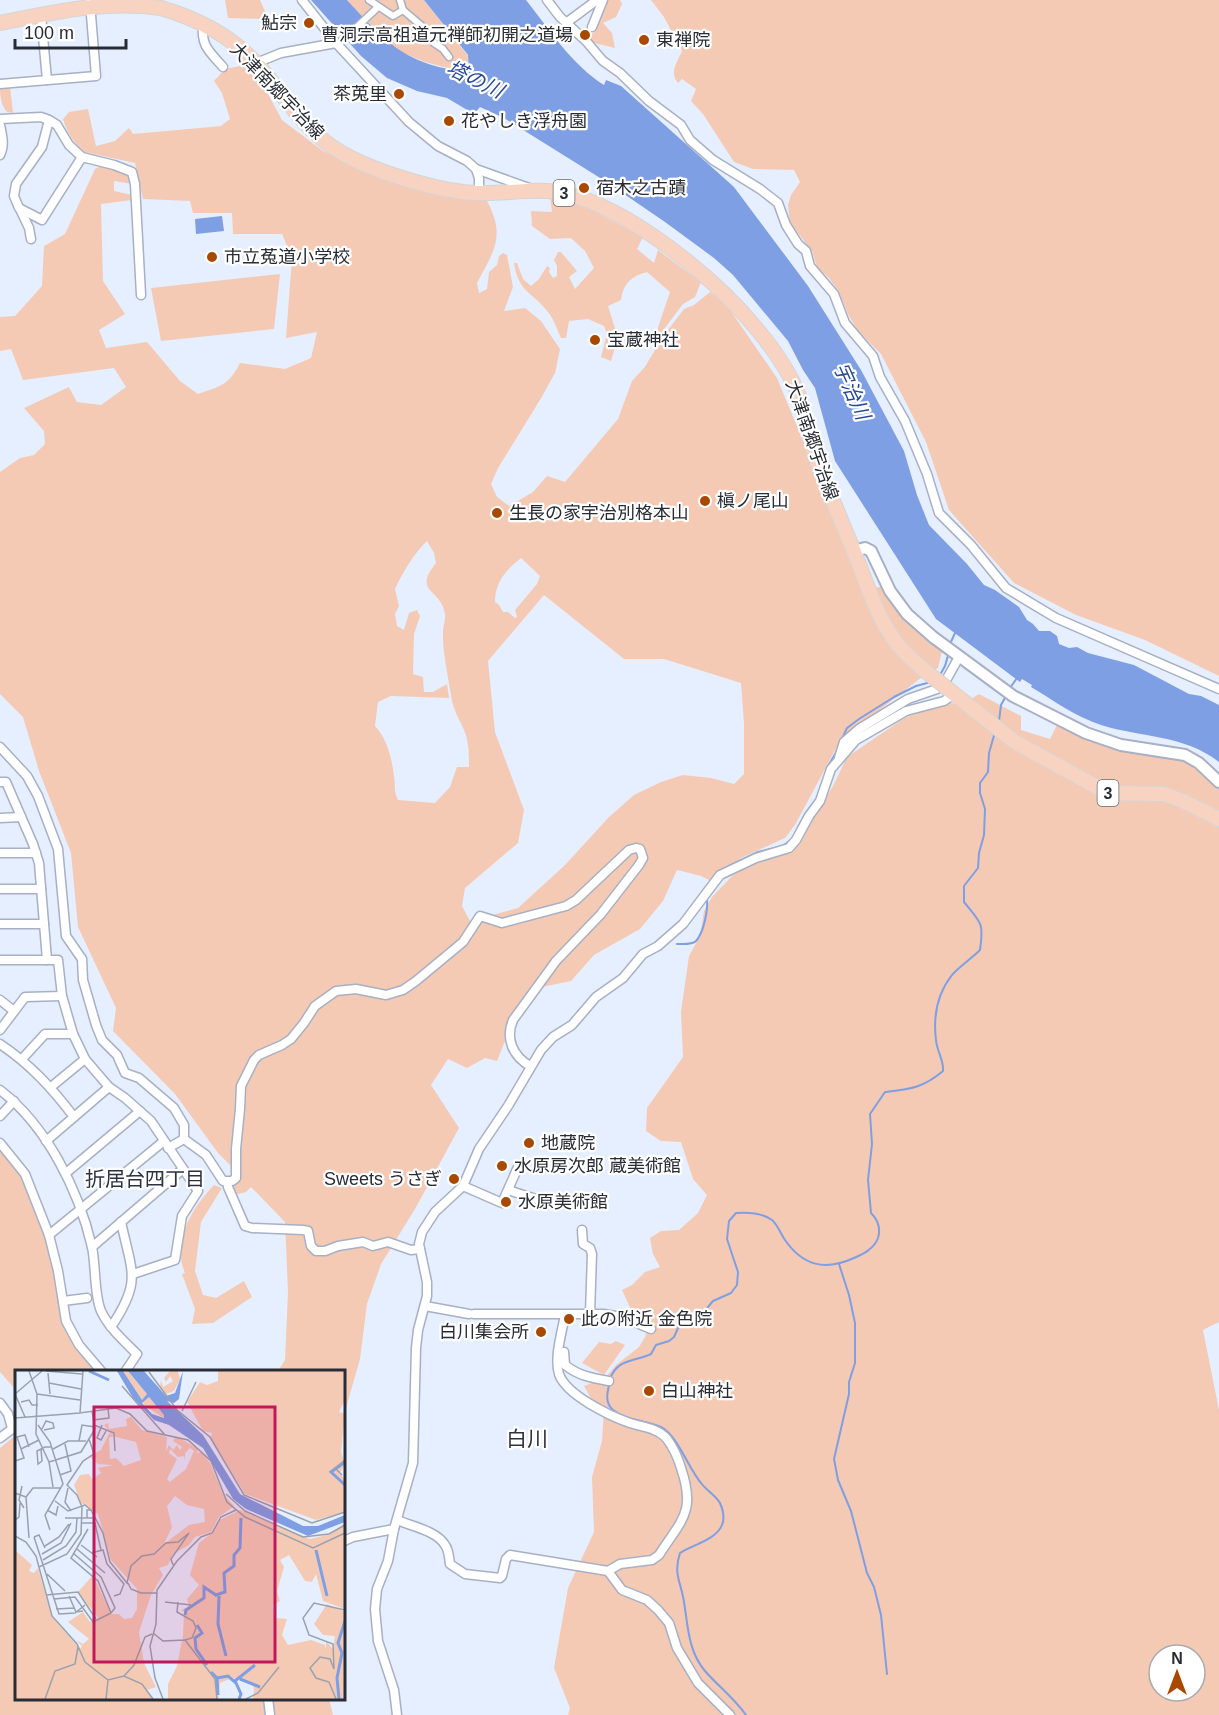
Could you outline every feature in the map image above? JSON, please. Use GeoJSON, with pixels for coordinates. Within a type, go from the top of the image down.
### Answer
{"type":"FeatureCollection","features":[{"type":"Feature","properties":{"kind":"main road","name":"大津南郷宇治線"},"geometry":{"type":"LineString","coordinates":[[0,23],[90,2],[116,1],[144,3],[189,17],[226,38],[256,63],[302,121],[322,140],[352,158],[406,178],[451,190],[479,193],[532,191],[567,194],[590,202],[628,221],[668,247],[706,276],[756,327],[784,364],[798,393],[813,449],[876,605],[892,637],[903,651],[989,722],[1036,755],[1108,793],[1164,794],[1219,819]]}},
{"type":"Feature","properties":{"kind":"street"},"geometry":{"type":"LineString","coordinates":[[302,0],[423,134],[476,169],[532,191]]}},
{"type":"Feature","properties":{"kind":"street"},"geometry":{"type":"LineString","coordinates":[[369,0],[376,9],[393,16],[403,10]]}},
{"type":"Feature","properties":{"kind":"street"},"geometry":{"type":"LineString","coordinates":[[400,0],[403,10],[430,33],[434,43],[449,57]]}},
{"type":"Feature","properties":{"kind":"street"},"geometry":{"type":"LineString","coordinates":[[547,0],[603,61],[681,125],[690,140],[713,160],[778,203],[786,225],[798,244],[806,251],[810,266],[834,294],[845,323],[873,356],[880,377],[905,420],[927,474],[939,513],[971,546],[1006,588],[1056,618],[1219,689]]}},
{"type":"Feature","properties":{"kind":"street"},"geometry":{"type":"LineString","coordinates":[[566,23],[597,0]]}},
{"type":"Feature","properties":{"kind":"street"},"geometry":{"type":"LineString","coordinates":[[586,41],[603,0]]}},
{"type":"Feature","properties":{"kind":"street"},"geometry":{"type":"LineString","coordinates":[[0,84],[96,76],[90,2]]}},
{"type":"Feature","properties":{"kind":"street"},"geometry":{"type":"LineString","coordinates":[[256,63],[298,48],[340,42],[376,9]]}},
{"type":"Feature","properties":{"kind":"street"},"geometry":{"type":"LineString","coordinates":[[41,15],[47,80]]}},
{"type":"Feature","properties":{"kind":"street"},"geometry":{"type":"LineString","coordinates":[[203,25],[202,39],[222,67]]}},
{"type":"Feature","properties":{"kind":"street"},"geometry":{"type":"LineString","coordinates":[[0,119],[41,117],[49,120],[57,125],[69,145],[82,157],[132,172],[135,184],[141,295]]}},
{"type":"Feature","properties":{"kind":"street"},"geometry":{"type":"LineString","coordinates":[[31,239],[14,196],[16,184],[42,147],[49,120]]}},
{"type":"Feature","properties":{"kind":"street"},"geometry":{"type":"LineString","coordinates":[[0,155],[3,150],[1,131]]}},
{"type":"Feature","properties":{"kind":"street"},"geometry":{"type":"LineString","coordinates":[[20,208],[42,220],[82,157]]}},
{"type":"Feature","properties":{"kind":"street"},"geometry":{"type":"LineString","coordinates":[[476,169],[479,178],[479,193]]}},
{"type":"Feature","properties":{"kind":"street"},"geometry":{"type":"LineString","coordinates":[[854,551],[865,548],[871,551],[890,591],[907,614],[943,645],[1013,696],[1086,733],[1121,745],[1185,755],[1199,763],[1219,782]]}},
{"type":"Feature","properties":{"kind":"street"},"geometry":{"type":"LineString","coordinates":[[839,758],[844,742],[859,729],[908,699],[937,689],[944,684],[956,655]]}},
{"type":"Feature","properties":{"kind":"street"},"geometry":{"type":"LineString","coordinates":[[397,1715],[394,1690],[378,1641],[375,1609],[377,1589],[388,1561],[394,1529],[413,1463],[416,1348],[427,1296],[427,1282],[420,1249],[422,1232],[427,1221],[463,1186],[479,1149],[508,1107],[530,1066],[553,1037],[572,1025],[596,997],[623,978],[643,954],[658,946],[684,924],[720,875],[756,858],[789,848],[825,792],[831,769],[856,740],[906,711],[944,701],[951,692]]}},
{"type":"Feature","properties":{"kind":"street"},"geometry":{"type":"LineString","coordinates":[[0,747],[27,776],[38,796],[58,849],[66,936],[82,959],[83,980],[102,1040],[117,1055],[125,1073],[139,1078],[181,1117],[184,1125],[184,1139],[201,1150],[223,1181],[227,1182],[245,1226],[308,1231],[311,1246],[316,1251],[363,1242],[373,1246],[388,1242],[411,1250],[420,1249]]}},
{"type":"Feature","properties":{"kind":"street"},"geometry":{"type":"LineString","coordinates":[[0,782],[6,782],[39,862],[47,960]]}},
{"type":"Feature","properties":{"kind":"street"},"geometry":{"type":"LineString","coordinates":[[0,818],[21,817]]}},
{"type":"Feature","properties":{"kind":"street"},"geometry":{"type":"LineString","coordinates":[[227,1182],[236,1178],[236,1149],[241,1086],[244,1077],[259,1055],[282,1046],[291,1039],[321,1000],[344,989],[386,995],[402,990],[463,942],[480,916],[502,923],[566,906],[576,900],[629,850],[640,849],[643,858],[639,865],[601,914],[556,961],[513,1020],[510,1027],[512,1049],[520,1060],[530,1066]]}},
{"type":"Feature","properties":{"kind":"street"},"geometry":{"type":"LineString","coordinates":[[0,853],[36,853]]}},
{"type":"Feature","properties":{"kind":"street"},"geometry":{"type":"LineString","coordinates":[[0,889],[41,889]]}},
{"type":"Feature","properties":{"kind":"street"},"geometry":{"type":"LineString","coordinates":[[0,924],[44,924]]}},
{"type":"Feature","properties":{"kind":"street"},"geometry":{"type":"LineString","coordinates":[[0,960],[58,960],[62,996],[73,1035],[85,1059],[109,1087],[151,1121],[198,1191],[182,1216],[175,1260],[133,1274]]}},
{"type":"Feature","properties":{"kind":"street"},"geometry":{"type":"LineString","coordinates":[[0,1030],[25,997],[62,996]]}},
{"type":"Feature","properties":{"kind":"street"},"geometry":{"type":"LineString","coordinates":[[0,1000],[14,1011]]}},
{"type":"Feature","properties":{"kind":"street"},"geometry":{"type":"LineString","coordinates":[[22,1059],[45,1034],[73,1035]]}},
{"type":"Feature","properties":{"kind":"street"},"geometry":{"type":"LineString","coordinates":[[0,1044],[22,1059],[51,1087],[74,1117]]}},
{"type":"Feature","properties":{"kind":"street"},"geometry":{"type":"LineString","coordinates":[[51,1087],[85,1059]]}},
{"type":"Feature","properties":{"kind":"street"},"geometry":{"type":"LineString","coordinates":[[46,1141],[109,1087]]}},
{"type":"Feature","properties":{"kind":"street"},"geometry":{"type":"LineString","coordinates":[[0,1090],[14,1101],[46,1141],[66,1173],[92,1247],[93,1297],[111,1327],[137,1354],[126,1370]]}},
{"type":"Feature","properties":{"kind":"street"},"geometry":{"type":"LineString","coordinates":[[0,1116],[14,1101]]}},
{"type":"Feature","properties":{"kind":"street"},"geometry":{"type":"LineString","coordinates":[[66,1173],[140,1111]]}},
{"type":"Feature","properties":{"kind":"street"},"geometry":{"type":"LineString","coordinates":[[49,1234],[166,1144],[184,1139]]}},
{"type":"Feature","properties":{"kind":"street"},"geometry":{"type":"LineString","coordinates":[[0,1143],[25,1174],[49,1234],[66,1321],[79,1345],[101,1370]]}},
{"type":"Feature","properties":{"kind":"street"},"geometry":{"type":"LineString","coordinates":[[463,1186],[502,1203],[519,1165]]}},
{"type":"Feature","properties":{"kind":"street"},"geometry":{"type":"LineString","coordinates":[[92,1247],[183,1169]]}},
{"type":"Feature","properties":{"kind":"street"},"geometry":{"type":"LineString","coordinates":[[508,1190],[539,1200]]}},
{"type":"Feature","properties":{"kind":"street"},"geometry":{"type":"LineString","coordinates":[[111,1327],[129,1296],[132,1286],[133,1274],[121,1222]]}},
{"type":"Feature","properties":{"kind":"street"},"geometry":{"type":"LineString","coordinates":[[582,1230],[583,1244],[590,1248],[592,1254],[590,1314]]}},
{"type":"Feature","properties":{"kind":"street"},"geometry":{"type":"LineString","coordinates":[[63,1301],[93,1297]]}},
{"type":"Feature","properties":{"kind":"street"},"geometry":{"type":"LineString","coordinates":[[424,1306],[472,1314],[590,1314],[622,1317],[651,1329]]}},
{"type":"Feature","properties":{"kind":"street"},"geometry":{"type":"LineString","coordinates":[[397,1520],[435,1535],[444,1542],[450,1564],[465,1574],[500,1578],[506,1559],[510,1555],[608,1571],[620,1564],[652,1560],[659,1555],[688,1506],[687,1486],[679,1460],[666,1438],[655,1430],[627,1422],[600,1410],[571,1391],[560,1376],[558,1365],[565,1315]]}},
{"type":"Feature","properties":{"kind":"street"},"geometry":{"type":"LineString","coordinates":[[564,1325],[563,1359],[565,1365],[583,1377],[609,1381]]}},
{"type":"Feature","properties":{"kind":"street"},"geometry":{"type":"LineString","coordinates":[[0,1403],[14,1427],[0,1438]]}},
{"type":"Feature","properties":{"kind":"street"},"geometry":{"type":"LineString","coordinates":[[345,1541],[394,1529]]}},
{"type":"Feature","properties":{"kind":"street"},"geometry":{"type":"LineString","coordinates":[[608,1571],[622,1590],[647,1600],[664,1616],[669,1623],[677,1647],[698,1683],[730,1715]]}},
{"type":"Feature","properties":{"kind":"street"},"geometry":{"type":"LineString","coordinates":[[268,1700],[270,1715]]}},
{"type":"Feature","properties":{"kind":"shaded area"},"geometry":{"type":"Polygon","coordinates":[[[225,0],[260,0],[267,16],[261,19],[228,18],[225,0]]]}},
{"type":"Feature","properties":{"kind":"shaded area"},"geometry":{"type":"Polygon","coordinates":[[[347,0],[424,0],[468,56],[469,71],[459,71],[425,62],[403,53],[388,43],[347,0]]]}},
{"type":"Feature","properties":{"kind":"shaded area"},"geometry":{"type":"Polygon","coordinates":[[[605,0],[620,0],[622,4],[616,17],[603,23],[612,33],[615,48],[590,42],[591,35],[597,30],[595,25],[605,0]]]}},
{"type":"Feature","properties":{"kind":"shaded area"},"geometry":{"type":"Polygon","coordinates":[[[651,0],[1219,0],[1219,676],[1145,640],[1076,615],[1014,583],[949,510],[926,442],[881,354],[858,331],[838,290],[817,267],[812,251],[790,223],[788,205],[791,195],[800,182],[794,170],[753,169],[734,162],[703,114],[691,101],[696,89],[682,79],[678,83],[675,79],[675,67],[682,51],[664,17],[651,0]]]}},
{"type":"Feature","properties":{"kind":"shaded area"},"geometry":{"type":"Polygon","coordinates":[[[245,65],[261,81],[282,120],[323,151],[380,179],[445,195],[472,197],[487,201],[493,213],[497,234],[493,252],[477,283],[479,293],[487,289],[489,272],[497,265],[499,256],[503,253],[507,255],[513,287],[504,311],[525,308],[541,321],[560,349],[555,373],[498,468],[491,484],[497,497],[509,506],[533,492],[547,476],[565,482],[618,419],[632,381],[644,368],[684,309],[694,305],[710,292],[726,304],[777,378],[864,588],[881,587],[906,621],[942,651],[938,668],[922,677],[840,741],[795,825],[785,838],[741,858],[711,881],[677,870],[663,901],[640,929],[594,955],[571,981],[532,989],[507,1036],[497,1061],[485,1058],[467,1068],[448,1059],[431,1085],[459,1128],[415,1209],[381,1264],[367,1304],[360,1359],[345,1412],[345,1370],[279,1370],[285,1360],[288,1292],[285,1222],[251,1187],[246,1192],[234,1195],[230,1185],[239,1180],[239,1174],[218,1153],[175,1094],[113,1031],[116,1008],[78,927],[71,853],[39,771],[23,717],[0,694],[0,472],[20,458],[34,455],[45,444],[44,431],[24,408],[69,387],[77,402],[101,405],[126,387],[114,368],[23,380],[11,349],[0,351],[0,317],[15,316],[42,286],[44,246],[65,234],[95,169],[102,165],[129,174],[132,184],[114,181],[114,191],[132,195],[132,200],[101,204],[103,281],[125,314],[99,330],[106,348],[147,342],[180,381],[198,394],[224,384],[240,363],[285,369],[311,358],[317,332],[286,338],[292,258],[282,234],[233,234],[232,213],[193,213],[190,201],[143,199],[135,163],[85,152],[71,137],[63,119],[69,112],[88,109],[96,146],[115,141],[129,128],[133,134],[221,126],[230,119],[222,93],[214,81],[225,69],[245,65]],[[427,541],[409,563],[395,589],[399,606],[395,614],[397,626],[404,630],[409,613],[417,610],[420,616],[414,634],[413,674],[423,677],[424,692],[433,692],[447,684],[449,698],[391,696],[378,702],[375,726],[383,736],[388,749],[398,800],[435,803],[450,787],[457,767],[469,767],[469,753],[466,734],[453,706],[443,640],[445,614],[439,599],[427,585],[429,573],[436,563],[434,553],[427,541]],[[521,558],[499,582],[495,602],[503,612],[517,617],[515,610],[537,584],[540,576],[521,558]],[[544,595],[488,661],[495,732],[524,810],[518,843],[465,888],[462,906],[470,921],[518,908],[565,865],[609,817],[634,795],[661,782],[683,775],[711,778],[734,784],[744,774],[741,683],[664,659],[624,659],[544,595]]]}},
{"type":"Feature","properties":{"kind":"shaded area"},"geometry":{"type":"Polygon","coordinates":[[[10,86],[13,113],[7,112],[0,94],[0,87],[10,86]]]}},
{"type":"Feature","properties":{"kind":"shaded area"},"geometry":{"type":"Polygon","coordinates":[[[550,197],[583,205],[643,237],[637,249],[654,263],[658,250],[701,282],[695,297],[683,304],[652,345],[670,292],[647,272],[632,278],[624,289],[621,300],[608,306],[618,338],[611,361],[601,357],[607,334],[604,326],[588,319],[569,321],[566,338],[561,338],[550,315],[523,287],[514,263],[517,263],[523,279],[531,286],[539,279],[547,266],[553,278],[557,276],[557,266],[554,260],[558,252],[561,252],[577,271],[569,277],[575,289],[594,268],[585,251],[571,238],[550,239],[532,226],[531,211],[552,212],[550,197]]]}},
{"type":"Feature","properties":{"kind":"shaded area"},"geometry":{"type":"Polygon","coordinates":[[[280,274],[274,329],[161,341],[151,288],[280,274]]]}},
{"type":"Feature","properties":{"kind":"shaded area"},"geometry":{"type":"Polygon","coordinates":[[[979,694],[1021,716],[1021,730],[1050,739],[1058,723],[1184,761],[1219,784],[1219,1322],[1203,1330],[1219,1410],[1219,1715],[568,1715],[570,1708],[554,1668],[568,1588],[594,1532],[592,1477],[602,1441],[604,1410],[592,1400],[584,1386],[605,1378],[617,1364],[639,1347],[647,1330],[635,1316],[622,1290],[632,1285],[645,1272],[660,1267],[653,1254],[650,1238],[661,1231],[679,1230],[698,1213],[707,1195],[693,1179],[681,1142],[661,1141],[646,1131],[647,1108],[683,1057],[681,1012],[689,956],[700,936],[704,911],[712,897],[733,875],[767,857],[794,851],[833,786],[847,757],[906,717],[949,703],[962,705],[979,694]]]}},
{"type":"Feature","properties":{"kind":"shaded area"},"geometry":{"type":"Polygon","coordinates":[[[0,1143],[25,1174],[49,1235],[66,1321],[101,1370],[15,1370],[15,1389],[0,1372],[0,1143]]]}},
{"type":"Feature","properties":{"kind":"shaded area"},"geometry":{"type":"Polygon","coordinates":[[[214,1185],[222,1188],[201,1222],[195,1271],[203,1295],[216,1298],[244,1281],[252,1297],[213,1323],[192,1324],[195,1309],[182,1274],[185,1273],[181,1261],[182,1237],[192,1214],[214,1185]]]}},
{"type":"Feature","properties":{"kind":"shaded area"},"geometry":{"type":"Polygon","coordinates":[[[616,1341],[625,1345],[604,1375],[582,1363],[599,1342],[611,1344],[616,1341]]]}},
{"type":"Feature","properties":{"kind":"shaded area"},"geometry":{"type":"Polygon","coordinates":[[[15,1436],[15,1700],[329,1700],[333,1715],[0,1715],[0,1448],[15,1436]]]}},
{"type":"Feature","properties":{"kind":"water"},"geometry":{"type":"Polygon","coordinates":[[[311,0],[347,0],[386,39],[411,57],[465,72],[469,71],[468,55],[424,0],[526,0],[562,46],[592,77],[604,85],[606,80],[621,86],[734,187],[808,286],[861,370],[904,451],[929,525],[984,585],[1019,607],[1027,620],[1039,631],[1050,631],[1057,636],[1059,644],[1069,648],[1077,647],[1088,653],[1134,665],[1189,694],[1201,696],[1219,705],[1219,762],[1177,741],[1116,729],[1083,718],[1031,687],[1032,685],[1022,679],[1020,682],[936,619],[835,461],[815,388],[788,341],[733,275],[665,222],[605,181],[504,118],[480,107],[474,114],[447,98],[417,91],[387,78],[361,56],[311,0]]]}},
{"type":"Feature","properties":{"kind":"water"},"geometry":{"type":"Polygon","coordinates":[[[222,216],[224,231],[196,234],[195,219],[222,216]]]}},
{"type":"Feature","properties":{"kind":"waterway"},"geometry":{"type":"LineString","coordinates":[[950,644],[955,633]]}},
{"type":"Feature","properties":{"kind":"waterway"},"geometry":{"type":"LineString","coordinates":[[940,675],[949,652]]}},
{"type":"Feature","properties":{"kind":"waterway"},"geometry":{"type":"LineString","coordinates":[[1010,688],[1017,678]]}},
{"type":"Feature","properties":{"kind":"waterway"},"geometry":{"type":"LineString","coordinates":[[841,741],[847,728],[859,719],[894,697],[916,686],[931,682]]}},
{"type":"Feature","properties":{"kind":"waterway"},"geometry":{"type":"LineString","coordinates":[[999,721],[1001,705],[1006,696]]}},
{"type":"Feature","properties":{"kind":"waterway"},"geometry":{"type":"LineString","coordinates":[[610,1379],[621,1364],[651,1354],[656,1345],[669,1341],[674,1337],[678,1328],[702,1314],[713,1301],[731,1293],[737,1285],[738,1272],[727,1239],[729,1221],[736,1213],[755,1213],[772,1220],[792,1249],[799,1256],[815,1264],[843,1262],[864,1253],[876,1242],[879,1228],[871,1213],[868,1180],[872,1144],[870,1114],[885,1092],[916,1087],[943,1071],[935,1031],[940,998],[952,975],[980,950],[982,934],[980,923],[964,902],[964,886],[978,868],[984,835],[985,809],[980,793],[980,783],[988,772],[989,753],[995,732]]}},
{"type":"Feature","properties":{"kind":"waterway"},"geometry":{"type":"LineString","coordinates":[[827,768],[838,749]]}},
{"type":"Feature","properties":{"kind":"waterway"},"geometry":{"type":"LineString","coordinates":[[797,829],[817,798]]}},
{"type":"Feature","properties":{"kind":"waterway"},"geometry":{"type":"LineString","coordinates":[[729,866],[758,852],[783,846],[792,839]]}},
{"type":"Feature","properties":{"kind":"waterway"},"geometry":{"type":"LineString","coordinates":[[677,944],[692,943],[699,937],[705,921],[707,899]]}},
{"type":"Feature","properties":{"kind":"waterway"},"geometry":{"type":"LineString","coordinates":[[839,1264],[855,1323],[855,1363],[849,1382],[849,1394],[834,1459],[838,1480],[851,1511],[867,1573],[874,1587],[881,1615],[887,1674]]}},
{"type":"Feature","properties":{"kind":"waterway"},"geometry":{"type":"LineString","coordinates":[[609,1385],[607,1395],[610,1407],[618,1414],[661,1427],[667,1431],[673,1437],[696,1477],[720,1503],[723,1520],[719,1530],[715,1535],[680,1553],[677,1572],[695,1655],[705,1671],[746,1715]]}},
{"type":"Feature","properties":{"kind":"place","name":"鮎宗"},"geometry":{"type":"Point","coordinates":[309,23]}},
{"type":"Feature","properties":{"kind":"place","name":"曹洞宗高祖道元禅師初開之道場"},"geometry":{"type":"Point","coordinates":[585,35]}},
{"type":"Feature","properties":{"kind":"place","name":"東禅院"},"geometry":{"type":"Point","coordinates":[644,40]}},
{"type":"Feature","properties":{"kind":"place","name":"茶莵里"},"geometry":{"type":"Point","coordinates":[399,94]}},
{"type":"Feature","properties":{"kind":"place","name":"花やしき浮舟園"},"geometry":{"type":"Point","coordinates":[449,121]}},
{"type":"Feature","properties":{"kind":"place","name":"宿木之古蹟"},"geometry":{"type":"Point","coordinates":[584,188]}},
{"type":"Feature","properties":{"kind":"place","name":"市立菟道小学校"},"geometry":{"type":"Point","coordinates":[212,257]}},
{"type":"Feature","properties":{"kind":"place","name":"宝蔵神社"},"geometry":{"type":"Point","coordinates":[595,340]}},
{"type":"Feature","properties":{"kind":"place","name":"槇ノ尾山"},"geometry":{"type":"Point","coordinates":[705,501]}},
{"type":"Feature","properties":{"kind":"place","name":"生長の家宇治別格本山"},"geometry":{"type":"Point","coordinates":[497,513]}},
{"type":"Feature","properties":{"kind":"place","name":"地蔵院"},"geometry":{"type":"Point","coordinates":[529,1143]}},
{"type":"Feature","properties":{"kind":"place","name":"水原房次郎 蔵美術館"},"geometry":{"type":"Point","coordinates":[502,1166]}},
{"type":"Feature","properties":{"kind":"place","name":"Sweets うさぎ"},"geometry":{"type":"Point","coordinates":[454,1179]}},
{"type":"Feature","properties":{"kind":"place","name":"水原美術館"},"geometry":{"type":"Point","coordinates":[506,1202]}},
{"type":"Feature","properties":{"kind":"place","name":"此の附近 金色院"},"geometry":{"type":"Point","coordinates":[569,1319]}},
{"type":"Feature","properties":{"kind":"place","name":"白川集会所"},"geometry":{"type":"Point","coordinates":[541,1332]}},
{"type":"Feature","properties":{"kind":"place","name":"白山神社"},"geometry":{"type":"Point","coordinates":[649,1391]}},
{"type":"Feature","properties":{"kind":"district","name":"折居台四丁目"},"geometry":{"type":"Point","coordinates":[145,1179]}},
{"type":"Feature","properties":{"kind":"district","name":"白川"},"geometry":{"type":"Point","coordinates":[527,1438]}},
{"type":"Feature","properties":{"kind":"water label","name":"塔の川"},"geometry":{"type":"Point","coordinates":[475,79]}},
{"type":"Feature","properties":{"kind":"water label","name":"宇治川"},"geometry":{"type":"Point","coordinates":[852,391]}}]}
